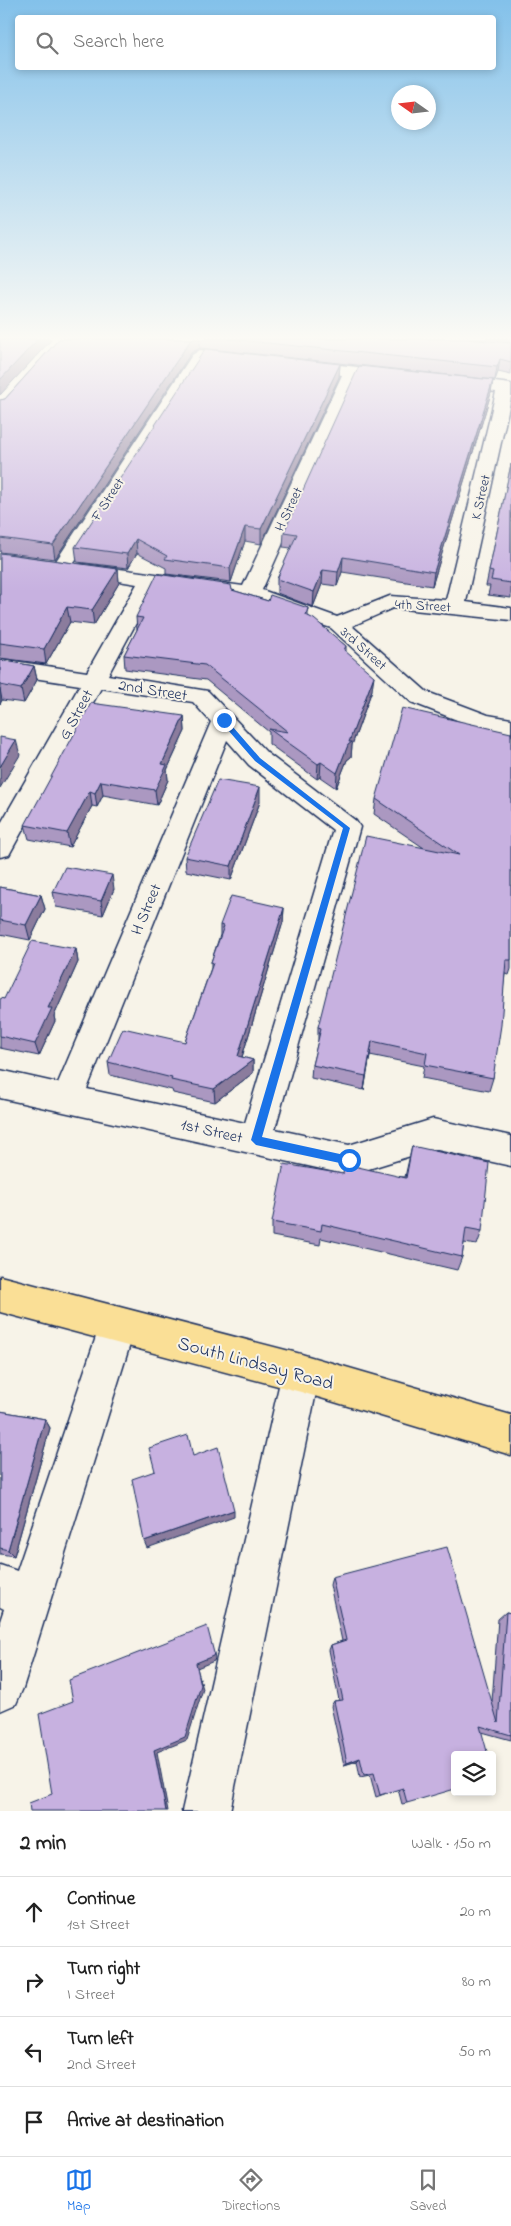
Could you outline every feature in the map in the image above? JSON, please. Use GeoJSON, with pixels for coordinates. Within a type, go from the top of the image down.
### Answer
{"type":"FeatureCollection","features":[{"type":"Feature","properties":{"kind":"main road","name":"South Lindsay Road"},"geometry":{"type":"LineString","coordinates":[[0,1294],[300,1372],[511,1435]]}},
{"type":"Feature","properties":{"kind":"lane","name":"F Street"},"geometry":{"type":"LineString","coordinates":[[53,566],[152,424]]}},
{"type":"Feature","properties":{"kind":"lane","name":"H Street"},"geometry":{"type":"LineString","coordinates":[[250,593],[328,424]]}},
{"type":"Feature","properties":{"kind":"lane","name":"K Street"},"geometry":{"type":"LineString","coordinates":[[455,607],[499,424]]}},
{"type":"Feature","properties":{"kind":"lane","name":"3rd Street"},"geometry":{"type":"LineString","coordinates":[[53,566],[250,593],[338,624],[419,697],[483,722],[511,728]]}},
{"type":"Feature","properties":{"kind":"lane","name":"G Street"},"geometry":{"type":"LineString","coordinates":[[0,848],[150,579]]}},
{"type":"Feature","properties":{"kind":"lane","name":"4th Street"},"geometry":{"type":"LineString","coordinates":[[338,624],[390,602],[511,614]]}},
{"type":"Feature","properties":{"kind":"lane","name":"2nd Street"},"geometry":{"type":"LineString","coordinates":[[0,666],[200,696],[258,759],[347,828],[256,1140]]}},
{"type":"Feature","properties":{"kind":"lane","name":"H Street"},"geometry":{"type":"LineString","coordinates":[[67,1098],[224,720]]}},
{"type":"Feature","properties":{"kind":"lane","name":"1st Street"},"geometry":{"type":"LineString","coordinates":[[0,1084],[349,1160],[433,1134],[511,1151]]}},
{"type":"Feature","properties":{"kind":"lane"},"geometry":{"type":"LineString","coordinates":[[0,1688],[15,1592],[118,1325]]}},
{"type":"Feature","properties":{"kind":"lane"},"geometry":{"type":"LineString","coordinates":[[206,1811],[300,1372]]}},
{"type":"Feature","properties":{"kind":"building"},"geometry":{"type":"Polygon","coordinates":[[[0,424],[135,424],[53,545],[0,538],[0,424]]]}},
{"type":"Feature","properties":{"kind":"building"},"geometry":{"type":"Polygon","coordinates":[[[156,424],[312,424],[261,529],[245,527],[230,568],[165,559],[167,556],[136,539],[127,554],[75,547],[156,424]]]}},
{"type":"Feature","properties":{"kind":"building"},"geometry":{"type":"Polygon","coordinates":[[[333,424],[480,424],[434,572],[343,557],[338,572],[323,570],[314,592],[277,579],[297,534],[284,532],[333,424]]]}},
{"type":"Feature","properties":{"kind":"building"},"geometry":{"type":"Polygon","coordinates":[[[511,464],[511,583],[491,580],[493,572],[489,571],[511,464]]]}},
{"type":"Feature","properties":{"kind":"building"},"geometry":{"type":"Polygon","coordinates":[[[0,553],[118,569],[92,610],[67,607],[44,649],[0,643],[0,553]]]}},
{"type":"Feature","properties":{"kind":"building"},"geometry":{"type":"Polygon","coordinates":[[[157,574],[231,585],[232,590],[268,601],[270,595],[308,608],[306,615],[314,619],[346,646],[344,650],[374,676],[349,742],[352,742],[348,745],[337,773],[321,762],[318,764],[269,729],[288,732],[205,665],[124,655],[143,618],[136,617],[157,574]]]}},
{"type":"Feature","properties":{"kind":"building"},"geometry":{"type":"Polygon","coordinates":[[[0,660],[34,666],[21,689],[0,685],[0,660]]]}},
{"type":"Feature","properties":{"kind":"building"},"geometry":{"type":"Polygon","coordinates":[[[91,703],[184,716],[162,764],[167,765],[155,790],[101,781],[95,793],[90,791],[67,833],[25,825],[91,703]]]}},
{"type":"Feature","properties":{"kind":"building"},"geometry":{"type":"Polygon","coordinates":[[[402,708],[511,733],[511,960],[506,960],[501,1025],[493,1078],[425,1065],[427,1053],[372,1041],[366,1076],[312,1065],[321,1028],[318,1027],[366,836],[459,855],[376,799],[402,708]]]}},
{"type":"Feature","properties":{"kind":"building"},"geometry":{"type":"Polygon","coordinates":[[[0,737],[16,740],[0,767],[0,737]]]}},
{"type":"Feature","properties":{"kind":"building"},"geometry":{"type":"Polygon","coordinates":[[[218,780],[260,787],[231,866],[185,857],[218,780]]]}},
{"type":"Feature","properties":{"kind":"building"},"geometry":{"type":"Polygon","coordinates":[[[65,867],[112,875],[101,901],[53,892],[65,867]]]}},
{"type":"Feature","properties":{"kind":"building"},"geometry":{"type":"Polygon","coordinates":[[[0,887],[41,895],[26,925],[0,920],[0,887]]]}},
{"type":"Feature","properties":{"kind":"building"},"geometry":{"type":"Polygon","coordinates":[[[231,896],[284,908],[238,1056],[253,1060],[214,1089],[171,1080],[172,1078],[108,1062],[123,1028],[185,1042],[213,963],[211,962],[224,926],[220,925],[231,896]]]}},
{"type":"Feature","properties":{"kind":"building"},"geometry":{"type":"Polygon","coordinates":[[[32,941],[76,949],[48,1008],[52,1008],[35,1044],[0,1036],[0,1000],[1,998],[4,999],[32,941]]]}},
{"type":"Feature","properties":{"kind":"building"},"geometry":{"type":"Polygon","coordinates":[[[412,1146],[489,1163],[482,1231],[466,1228],[462,1257],[322,1224],[321,1231],[272,1222],[284,1164],[343,1174],[345,1164],[406,1178],[412,1146]]]}},
{"type":"Feature","properties":{"kind":"building"},"geometry":{"type":"Polygon","coordinates":[[[0,1411],[45,1419],[8,1550],[0,1548],[0,1411]]]}},
{"type":"Feature","properties":{"kind":"building"},"geometry":{"type":"Polygon","coordinates":[[[188,1435],[193,1456],[218,1447],[234,1510],[144,1541],[132,1479],[155,1471],[149,1448],[188,1435]]]}},
{"type":"Feature","properties":{"kind":"building"},"geometry":{"type":"Polygon","coordinates":[[[447,1547],[498,1723],[506,1612],[511,1613],[511,1735],[480,1726],[487,1751],[451,1751],[451,1790],[407,1803],[403,1788],[380,1795],[374,1773],[364,1775],[360,1758],[347,1763],[334,1701],[343,1700],[331,1645],[346,1640],[332,1577],[447,1547]]]}},
{"type":"Feature","properties":{"kind":"building"},"geometry":{"type":"Polygon","coordinates":[[[207,1626],[214,1653],[213,1656],[196,1663],[201,1685],[185,1737],[154,1750],[166,1811],[30,1811],[29,1803],[52,1794],[39,1714],[73,1701],[69,1680],[207,1626]]]}},
{"type":"Feature","properties":{"kind":"route"},"geometry":{"type":"LineString","coordinates":[[224,720],[258,759],[347,828],[256,1140],[349,1160]]}}]}
